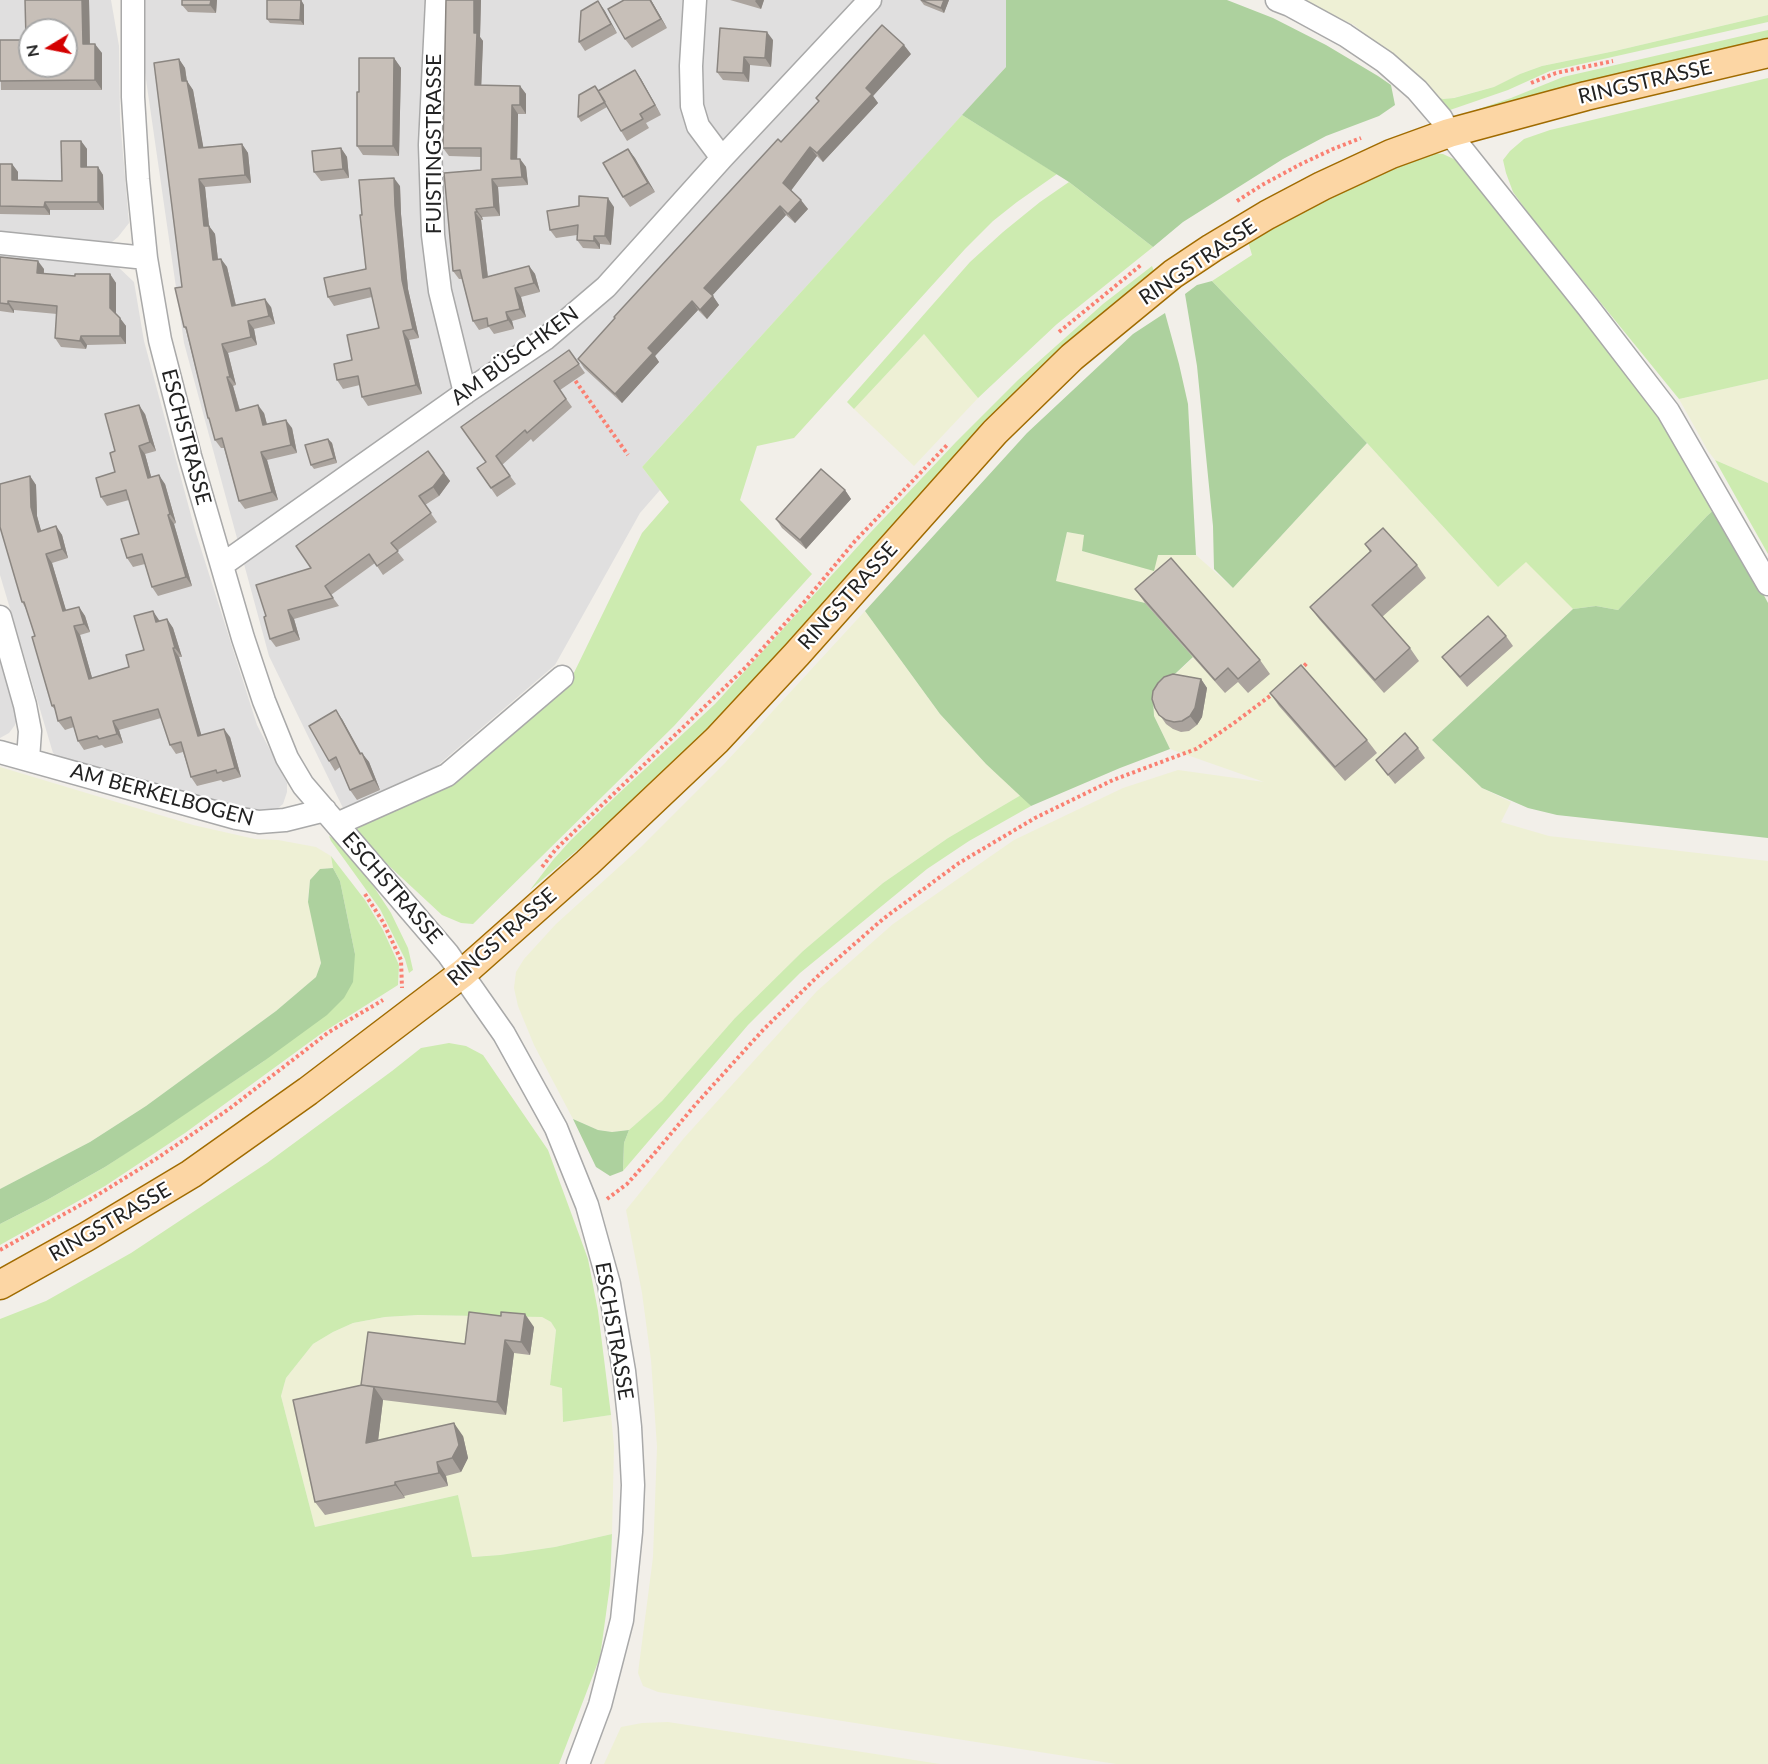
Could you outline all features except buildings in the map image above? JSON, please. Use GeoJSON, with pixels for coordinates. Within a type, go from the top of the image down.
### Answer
{"type":"FeatureCollection","features":[{"type":"Feature","properties":{"kind":"main road","name":"RINGSTRASSE"},"geometry":{"type":"LineString","coordinates":[[0,1285],[86,1238],[191,1174],[308,1092],[463,973],[587,863],[717,740],[995,432],[1072,357],[1173,274],[1267,215],[1391,154],[1449,133],[1586,96],[1768,53]]}},
{"type":"Feature","properties":{"kind":"street","name":"ESCHSTRASSE"},"geometry":{"type":"LineString","coordinates":[[133,0],[133,98],[138,179],[146,258],[160,340],[190,456],[264,701],[287,758],[303,785],[448,954],[504,1034],[555,1128],[587,1205],[609,1284],[624,1371],[630,1427],[633,1485],[631,1532],[622,1620],[600,1706],[578,1764]]}},
{"type":"Feature","properties":{"kind":"street","name":"FUISTINGSTRASSE"},"geometry":{"type":"LineString","coordinates":[[437,0],[430,145],[433,235],[440,291],[465,393]]}},
{"type":"Feature","properties":{"kind":"street"},"geometry":{"type":"LineString","coordinates":[[695,0],[691,66],[692,106],[698,126],[722,158]]}},
{"type":"Feature","properties":{"kind":"street","name":"AM BÜSCHKEN"},"geometry":{"type":"LineString","coordinates":[[222,565],[465,393],[546,339],[606,287],[722,158],[870,0]]}},
{"type":"Feature","properties":{"kind":"street"},"geometry":{"type":"LineString","coordinates":[[1277,0],[1345,35],[1385,62],[1417,90],[1441,118],[1449,133],[1668,411],[1768,584]]}},
{"type":"Feature","properties":{"kind":"street"},"geometry":{"type":"LineString","coordinates":[[0,243],[146,258]]}},
{"type":"Feature","properties":{"kind":"street"},"geometry":{"type":"LineString","coordinates":[[0,617],[25,705],[30,731],[28,759]]}},
{"type":"Feature","properties":{"kind":"street","name":"AM BERKELBOGEN"},"geometry":{"type":"LineString","coordinates":[[0,752],[248,820],[260,822],[331,817],[447,775],[562,677]]}},
{"type":"Feature","properties":{"kind":"path"},"geometry":{"type":"LineString","coordinates":[[546,339],[628,455]]}},
{"type":"Feature","properties":{"kind":"path"},"geometry":{"type":"LineString","coordinates":[[1293,676],[1307,663]]}},
{"type":"Feature","properties":{"kind":"path"},"geometry":{"type":"LineString","coordinates":[[587,1205],[609,1198],[627,1184],[763,1030],[819,975],[883,919],[959,863],[1035,818],[1113,780],[1196,749],[1279,689]]}},
{"type":"Feature","properties":{"kind":"path"},"geometry":{"type":"LineString","coordinates":[[364,892],[383,922],[401,960],[402,989]]}},
{"type":"Feature","properties":{"kind":"shaded area"},"geometry":{"type":"Polygon","coordinates":[[[0,0],[111,0],[119,46],[120,119],[129,223],[118,237],[107,243],[0,233],[0,0]]]}},
{"type":"Feature","properties":{"kind":"shaded area"},"geometry":{"type":"Polygon","coordinates":[[[140,0],[1006,0],[1006,67],[642,467],[660,490],[640,513],[555,665],[437,766],[343,808],[269,656],[184,343],[139,31],[140,0]]]}},
{"type":"Feature","properties":{"kind":"shaded area"},"geometry":{"type":"Polygon","coordinates":[[[0,254],[116,265],[134,282],[144,341],[195,530],[257,725],[287,783],[283,804],[272,813],[264,815],[58,758],[53,753],[0,575],[0,254]]]}},
{"type":"Feature","properties":{"kind":"shaded area"},"geometry":{"type":"Polygon","coordinates":[[[0,650],[17,718],[9,733],[0,738],[0,650]]]}},
{"type":"Feature","properties":{"kind":"green space"},"geometry":{"type":"Polygon","coordinates":[[[1006,0],[1227,0],[1273,18],[1326,45],[1378,76],[1391,85],[1395,105],[1379,116],[1326,136],[1283,159],[1183,222],[1153,247],[1069,182],[962,115],[1006,67],[1006,0]]]}},
{"type":"Feature","properties":{"kind":"green space"},"geometry":{"type":"Polygon","coordinates":[[[1301,0],[1768,0],[1768,15],[1542,66],[1494,87],[1443,99],[1435,96],[1354,25],[1301,0]]]}},
{"type":"Feature","properties":{"kind":"green space"},"geometry":{"type":"Polygon","coordinates":[[[1768,15],[1768,22],[1550,71],[1508,90],[1450,110],[1444,108],[1435,96],[1443,99],[1454,98],[1494,87],[1542,66],[1768,15]]]}},
{"type":"Feature","properties":{"kind":"green space"},"geometry":{"type":"Polygon","coordinates":[[[1768,30],[1768,43],[1464,114],[1563,77],[1768,30]]]}},
{"type":"Feature","properties":{"kind":"green space"},"geometry":{"type":"Polygon","coordinates":[[[1768,78],[1768,379],[1679,399],[1531,217],[1513,192],[1503,160],[1524,139],[1550,130],[1768,78]]]}},
{"type":"Feature","properties":{"kind":"green space"},"geometry":{"type":"Polygon","coordinates":[[[962,115],[1057,174],[993,221],[965,249],[794,438],[757,446],[740,500],[812,574],[674,726],[473,924],[461,923],[442,915],[387,864],[354,827],[568,685],[642,533],[669,502],[642,467],[962,115]]]}},
{"type":"Feature","properties":{"kind":"green space"},"geometry":{"type":"Polygon","coordinates":[[[1428,153],[1443,154],[1458,161],[1481,192],[1497,200],[1658,407],[1717,507],[1618,610],[1596,606],[1573,609],[1526,562],[1498,587],[1367,443],[1212,281],[1252,255],[1247,238],[1287,216],[1428,153]]]}},
{"type":"Feature","properties":{"kind":"green space"},"geometry":{"type":"Polygon","coordinates":[[[1069,182],[1153,247],[1057,324],[978,398],[924,334],[854,409],[847,402],[970,262],[1040,202],[1069,182]]]}},
{"type":"Feature","properties":{"kind":"green space"},"geometry":{"type":"Polygon","coordinates":[[[1152,266],[1155,274],[726,713],[614,819],[530,890],[570,841],[715,704],[956,442],[1018,380],[1103,304],[1152,266]]]}},
{"type":"Feature","properties":{"kind":"green space"},"geometry":{"type":"Polygon","coordinates":[[[1212,281],[1367,443],[1233,588],[1214,569],[1213,526],[1197,366],[1185,294],[1197,285],[1212,281]]]}},
{"type":"Feature","properties":{"kind":"green space"},"geometry":{"type":"Polygon","coordinates":[[[1165,313],[1188,404],[1196,555],[1158,555],[1154,571],[1082,551],[1084,535],[1067,532],[1056,581],[1145,603],[1193,657],[1160,688],[1153,698],[1154,716],[1170,749],[1031,806],[986,764],[940,714],[865,611],[1027,433],[1133,334],[1165,313]]]}},
{"type":"Feature","properties":{"kind":"green space"},"geometry":{"type":"Polygon","coordinates":[[[924,334],[978,398],[914,466],[854,409],[924,334]]]}},
{"type":"Feature","properties":{"kind":"green space"},"geometry":{"type":"Polygon","coordinates":[[[1768,379],[1768,483],[1715,460],[1679,399],[1768,379]]]}},
{"type":"Feature","properties":{"kind":"green space"},"geometry":{"type":"Polygon","coordinates":[[[1367,443],[1498,587],[1526,561],[1573,609],[1432,740],[1482,788],[1511,802],[1501,822],[1549,836],[1768,861],[1768,1764],[1116,1764],[658,1692],[643,1686],[638,1673],[653,1557],[657,1447],[651,1360],[642,1293],[626,1210],[684,1138],[817,991],[893,924],[1014,840],[1123,788],[1178,770],[1264,782],[1170,749],[1154,716],[1153,698],[1160,688],[1193,658],[1145,603],[1056,582],[1067,532],[1085,535],[1082,551],[1153,570],[1157,555],[1196,555],[1233,588],[1367,443]]]}},
{"type":"Feature","properties":{"kind":"green space"},"geometry":{"type":"Polygon","coordinates":[[[1715,460],[1768,483],[1768,554],[1715,460]]]}},
{"type":"Feature","properties":{"kind":"green space"},"geometry":{"type":"Polygon","coordinates":[[[1717,507],[1768,603],[1768,838],[1557,815],[1528,808],[1482,788],[1432,740],[1573,609],[1596,606],[1618,610],[1717,507]]]}},
{"type":"Feature","properties":{"kind":"green space"},"geometry":{"type":"Polygon","coordinates":[[[865,611],[940,714],[986,764],[1021,795],[948,838],[883,883],[803,951],[735,1018],[662,1101],[629,1130],[612,1132],[598,1130],[573,1119],[534,1045],[518,1006],[514,988],[516,972],[524,959],[556,924],[641,847],[725,763],[865,611]]]}},
{"type":"Feature","properties":{"kind":"green space"},"geometry":{"type":"Polygon","coordinates":[[[0,767],[193,825],[255,839],[278,840],[316,847],[331,856],[333,868],[320,869],[310,880],[308,899],[321,963],[316,977],[276,1011],[146,1106],[90,1142],[0,1189],[0,767]]]}},
{"type":"Feature","properties":{"kind":"green space"},"geometry":{"type":"Polygon","coordinates":[[[1021,795],[1031,806],[969,841],[927,869],[800,973],[748,1025],[623,1171],[624,1143],[629,1130],[662,1101],[735,1018],[803,951],[883,883],[948,838],[1021,795]]]}},
{"type":"Feature","properties":{"kind":"green space"},"geometry":{"type":"Polygon","coordinates":[[[329,836],[337,841],[372,884],[391,913],[408,948],[413,970],[409,973],[405,959],[380,909],[329,836]]]}},
{"type":"Feature","properties":{"kind":"green space"},"geometry":{"type":"Polygon","coordinates":[[[331,856],[365,900],[383,930],[399,965],[398,985],[322,1033],[185,1133],[105,1186],[0,1245],[0,1224],[105,1167],[264,1061],[355,954],[340,881],[333,868],[331,856]]]}},
{"type":"Feature","properties":{"kind":"green space"},"geometry":{"type":"Polygon","coordinates":[[[333,868],[340,881],[355,954],[353,982],[344,998],[327,1015],[264,1061],[153,1136],[105,1167],[0,1224],[0,1189],[90,1142],[146,1106],[276,1011],[316,977],[321,963],[308,902],[310,880],[320,869],[333,868]]]}},
{"type":"Feature","properties":{"kind":"green space"},"geometry":{"type":"Polygon","coordinates":[[[449,1043],[466,1046],[483,1055],[548,1150],[588,1259],[598,1311],[611,1415],[563,1422],[562,1388],[550,1385],[556,1330],[551,1322],[542,1317],[418,1315],[385,1317],[353,1323],[313,1344],[286,1378],[281,1396],[315,1527],[458,1495],[472,1557],[555,1547],[612,1534],[610,1585],[600,1657],[559,1764],[0,1764],[0,1319],[46,1301],[131,1253],[267,1163],[421,1048],[449,1043]]]}},
{"type":"Feature","properties":{"kind":"green space"},"geometry":{"type":"Polygon","coordinates":[[[573,1119],[598,1130],[612,1132],[629,1130],[624,1143],[623,1171],[610,1176],[596,1167],[573,1119]]]}},
{"type":"Feature","properties":{"kind":"green space"},"geometry":{"type":"Polygon","coordinates":[[[418,1315],[542,1317],[551,1322],[556,1330],[550,1384],[562,1388],[563,1422],[611,1415],[614,1446],[612,1534],[555,1547],[471,1557],[458,1495],[315,1527],[281,1396],[286,1378],[313,1344],[333,1332],[353,1323],[385,1317],[418,1315]]]}},
{"type":"Feature","properties":{"kind":"green space"},"geometry":{"type":"Polygon","coordinates":[[[668,1722],[940,1764],[604,1764],[621,1727],[668,1722]]]}}]}
